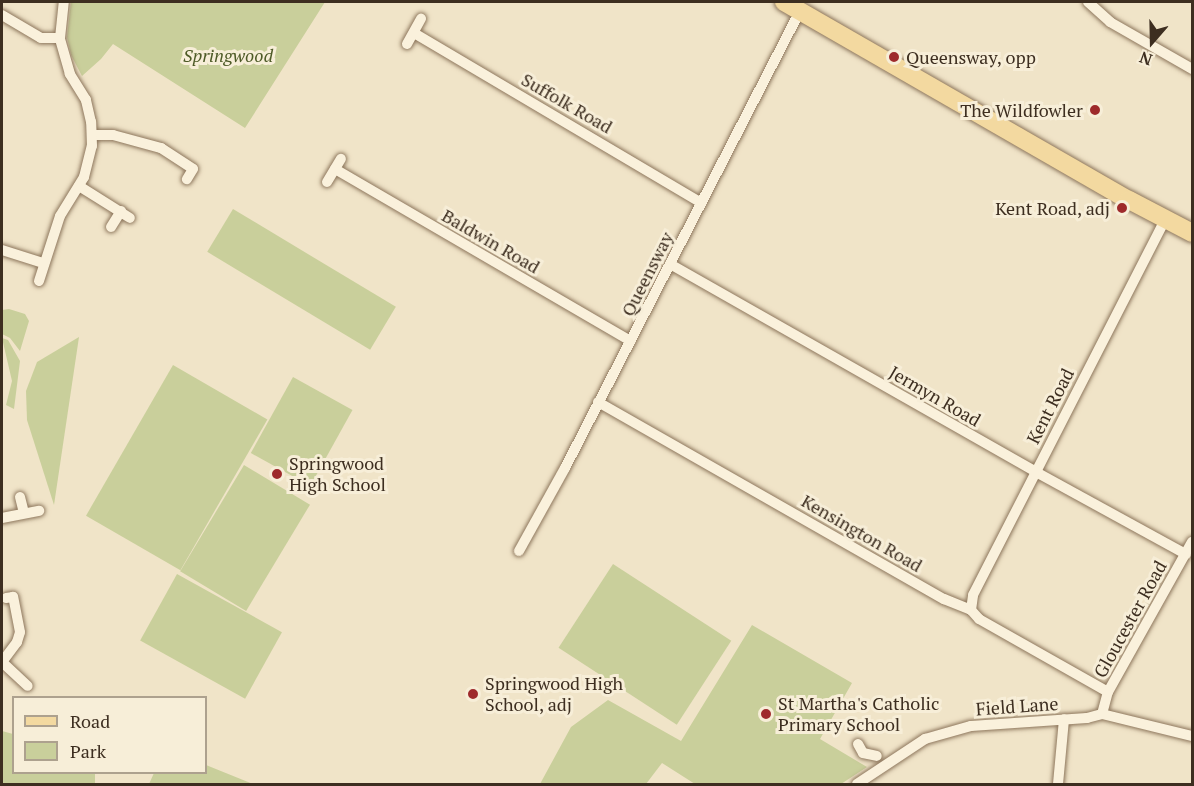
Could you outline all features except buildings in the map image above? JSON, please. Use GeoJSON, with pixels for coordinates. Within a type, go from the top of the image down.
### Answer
{"type":"FeatureCollection","features":[{"type":"Feature","properties":{"kind":"main road"},"geometry":{"type":"LineString","coordinates":[[784,2],[1165,220],[1192,233]]}},
{"type":"Feature","properties":{"kind":"street"},"geometry":{"type":"LineString","coordinates":[[39,281],[60,216],[79,186],[88,166],[93,135],[86,100],[70,74],[60,38],[64,2]]}},
{"type":"Feature","properties":{"kind":"street"},"geometry":{"type":"LineString","coordinates":[[1088,2],[1110,22],[1192,69]]}},
{"type":"Feature","properties":{"kind":"street","name":"Queensway"},"geometry":{"type":"LineString","coordinates":[[519,551],[565,468],[800,11]]}},
{"type":"Feature","properties":{"kind":"street"},"geometry":{"type":"LineString","coordinates":[[2,15],[41,38],[60,38]]}},
{"type":"Feature","properties":{"kind":"street"},"geometry":{"type":"LineString","coordinates":[[407,44],[421,20]]}},
{"type":"Feature","properties":{"kind":"street","name":"Suffolk Road"},"geometry":{"type":"LineString","coordinates":[[414,33],[702,203]]}},
{"type":"Feature","properties":{"kind":"street"},"geometry":{"type":"LineString","coordinates":[[93,135],[122,136],[161,148],[193,170]]}},
{"type":"Feature","properties":{"kind":"street"},"geometry":{"type":"LineString","coordinates":[[327,182],[341,159]]}},
{"type":"Feature","properties":{"kind":"street","name":"Baldwin Road"},"geometry":{"type":"LineString","coordinates":[[335,169],[631,341]]}},
{"type":"Feature","properties":{"kind":"street"},"geometry":{"type":"LineString","coordinates":[[79,186],[125,215],[111,226]]}},
{"type":"Feature","properties":{"kind":"street","name":"Kent Road"},"geometry":{"type":"LineString","coordinates":[[971,610],[973,595],[1165,220]]}},
{"type":"Feature","properties":{"kind":"street"},"geometry":{"type":"LineString","coordinates":[[2,250],[43,263]]}},
{"type":"Feature","properties":{"kind":"street","name":"Jermyn Road"},"geometry":{"type":"LineString","coordinates":[[670,264],[1036,472],[1186,554]]}},
{"type":"Feature","properties":{"kind":"street","name":"Kensington Road"},"geometry":{"type":"LineString","coordinates":[[598,402],[944,599],[971,610],[979,619],[1108,692]]}},
{"type":"Feature","properties":{"kind":"street"},"geometry":{"type":"LineString","coordinates":[[20,497],[24,513]]}},
{"type":"Feature","properties":{"kind":"street"},"geometry":{"type":"LineString","coordinates":[[2,518],[39,511]]}},
{"type":"Feature","properties":{"kind":"street","name":"Gloucester Road"},"geometry":{"type":"LineString","coordinates":[[1102,714],[1108,692],[1192,542]]}},
{"type":"Feature","properties":{"kind":"street"},"geometry":{"type":"LineString","coordinates":[[6,598],[13,597],[20,632],[17,642],[2,662],[28,686]]}},
{"type":"Feature","properties":{"kind":"street","name":"Field Lane"},"geometry":{"type":"LineString","coordinates":[[857,784],[902,752],[937,734],[1010,721],[1064,719],[1102,714],[1192,736]]}},
{"type":"Feature","properties":{"kind":"street"},"geometry":{"type":"LineString","coordinates":[[1058,784],[1064,719]]}},
{"type":"Feature","properties":{"kind":"street"},"geometry":{"type":"LineString","coordinates":[[858,744],[862,753],[877,756]]}},
{"type":"Feature","properties":{"kind":"green space","name":"Springwood"},"geometry":{"type":"Polygon","coordinates":[[[71,2],[325,2],[245,128],[113,44],[101,59],[82,76],[71,55],[67,37],[71,2]]]}},
{"type":"Feature","properties":{"kind":"green space"},"geometry":{"type":"Polygon","coordinates":[[[233,209],[396,307],[370,350],[207,252],[233,209]]]}},
{"type":"Feature","properties":{"kind":"green space"},"geometry":{"type":"Polygon","coordinates":[[[9,309],[25,314],[29,321],[20,351],[10,338],[2,334],[2,310],[9,309]]]}},
{"type":"Feature","properties":{"kind":"green space"},"geometry":{"type":"Polygon","coordinates":[[[79,337],[54,505],[27,420],[26,391],[37,362],[79,337]]]}},
{"type":"Feature","properties":{"kind":"green space"},"geometry":{"type":"Polygon","coordinates":[[[2,338],[8,340],[20,361],[14,409],[6,405],[12,381],[2,338]]]}},
{"type":"Feature","properties":{"kind":"green space"},"geometry":{"type":"Polygon","coordinates":[[[173,365],[267,420],[180,570],[86,516],[173,365]]]}},
{"type":"Feature","properties":{"kind":"green space"},"geometry":{"type":"Polygon","coordinates":[[[293,377],[352,410],[310,486],[251,453],[293,377]]]}},
{"type":"Feature","properties":{"kind":"green space"},"geometry":{"type":"Polygon","coordinates":[[[244,465],[310,505],[246,611],[180,571],[244,465]]]}},
{"type":"Feature","properties":{"kind":"green space"},"geometry":{"type":"Polygon","coordinates":[[[613,564],[731,641],[677,725],[559,648],[613,564]]]}},
{"type":"Feature","properties":{"kind":"green space"},"geometry":{"type":"Polygon","coordinates":[[[177,574],[282,632],[245,699],[140,640],[177,574]]]}},
{"type":"Feature","properties":{"kind":"green space","name":"St Martha's Catholic Primary School"},"geometry":{"type":"Polygon","coordinates":[[[752,625],[852,683],[820,739],[867,767],[841,784],[695,784],[662,763],[646,784],[540,784],[571,727],[608,700],[681,741],[752,625]]]}},
{"type":"Feature","properties":{"kind":"green space"},"geometry":{"type":"Polygon","coordinates":[[[2,731],[12,734],[12,774],[95,774],[95,784],[2,784],[2,731]]]}},
{"type":"Feature","properties":{"kind":"green space"},"geometry":{"type":"Polygon","coordinates":[[[207,765],[253,784],[149,784],[154,774],[207,774],[207,765]]]}},
{"type":"Feature","properties":{"kind":"place","name":"Queensway, opp"},"geometry":{"type":"Point","coordinates":[894,57]}},
{"type":"Feature","properties":{"kind":"place","name":"The Wildfowler"},"geometry":{"type":"Point","coordinates":[1095,110]}},
{"type":"Feature","properties":{"kind":"place","name":"Kent Road, adj"},"geometry":{"type":"Point","coordinates":[1122,208]}},
{"type":"Feature","properties":{"kind":"place","name":"Springwood High School"},"geometry":{"type":"Point","coordinates":[277,474]}},
{"type":"Feature","properties":{"kind":"place","name":"Springwood High School, adj"},"geometry":{"type":"Point","coordinates":[473,694]}},
{"type":"Feature","properties":{"kind":"place","name":"St Martha's Catholic Primary School"},"geometry":{"type":"Point","coordinates":[766,714]}}]}
